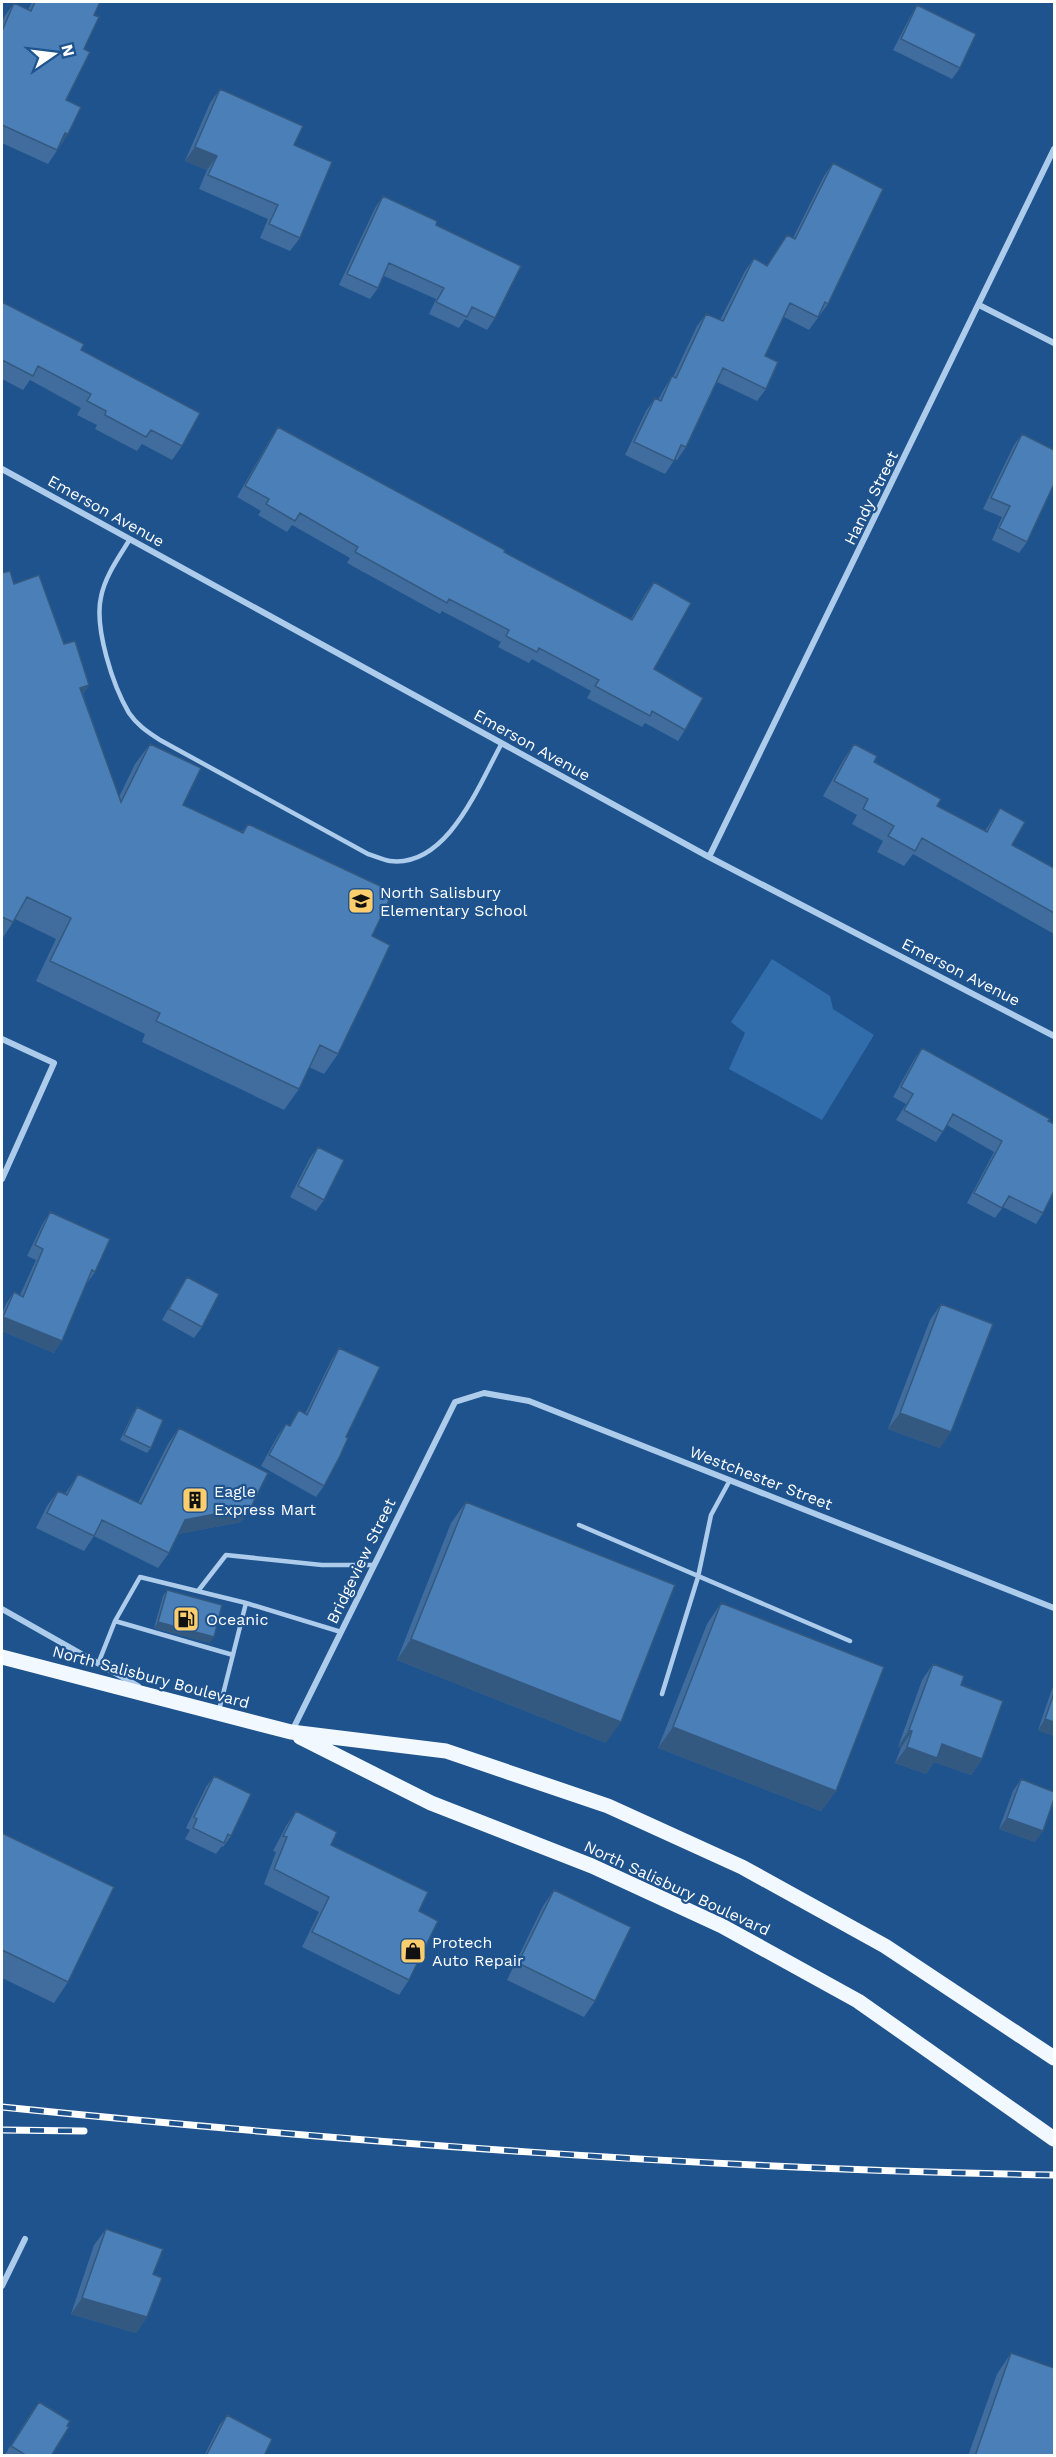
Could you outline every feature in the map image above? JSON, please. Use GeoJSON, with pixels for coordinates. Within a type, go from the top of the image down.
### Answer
{"type":"FeatureCollection","features":[{"type":"Feature","properties":{"kind":"main road","name":"North Salisbury Boulevard"},"geometry":{"type":"LineString","coordinates":[[2,1657],[291,1732],[446,1751],[608,1806],[742,1867],[885,1946],[1054,2058]]}},
{"type":"Feature","properties":{"kind":"main road","name":"North Salisbury Boulevard"},"geometry":{"type":"LineString","coordinates":[[291,1732],[430,1803],[592,1866],[722,1926],[858,2001],[1054,2139]]}},
{"type":"Feature","properties":{"kind":"street","name":"Handy Street"},"geometry":{"type":"LineString","coordinates":[[709,857],[1054,149]]}},
{"type":"Feature","properties":{"kind":"street"},"geometry":{"type":"LineString","coordinates":[[979,305],[1054,343]]}},
{"type":"Feature","properties":{"kind":"street","name":"Emerson Avenue"},"geometry":{"type":"LineString","coordinates":[[2,469],[709,857],[1054,1036]]}},
{"type":"Feature","properties":{"kind":"street"},"geometry":{"type":"LineString","coordinates":[[2,1039],[54,1064],[2,1179]]}},
{"type":"Feature","properties":{"kind":"street","name":"Westchester Street"},"geometry":{"type":"LineString","coordinates":[[455,1402],[484,1393],[529,1401],[1054,1608]]}},
{"type":"Feature","properties":{"kind":"street","name":"Bridgeview Street"},"geometry":{"type":"LineString","coordinates":[[291,1732],[455,1402]]}},
{"type":"Feature","properties":{"kind":"street"},"geometry":{"type":"LineString","coordinates":[[2,1609],[159,1698]]}},
{"type":"Feature","properties":{"kind":"street"},"geometry":{"type":"LineString","coordinates":[[2,2286],[26,2239]]}},
{"type":"Feature","properties":{"kind":"lane"},"geometry":{"type":"LineString","coordinates":[[130,539],[106,580],[100,598],[100,618],[105,646],[118,691],[130,714],[142,728],[170,746],[368,854],[390,861],[408,860],[426,854],[440,845],[452,830],[502,743]]}},
{"type":"Feature","properties":{"kind":"lane"},"geometry":{"type":"LineString","coordinates":[[662,1694],[698,1577],[711,1515],[730,1480]]}},
{"type":"Feature","properties":{"kind":"lane"},"geometry":{"type":"LineString","coordinates":[[579,1525],[850,1641]]}},
{"type":"Feature","properties":{"kind":"lane"},"geometry":{"type":"LineString","coordinates":[[198,1591],[226,1555],[322,1565],[374,1565]]}},
{"type":"Feature","properties":{"kind":"lane"},"geometry":{"type":"LineString","coordinates":[[98,1664],[115,1621],[140,1577],[246,1603],[341,1632]]}},
{"type":"Feature","properties":{"kind":"lane"},"geometry":{"type":"LineString","coordinates":[[218,1713],[246,1603]]}},
{"type":"Feature","properties":{"kind":"lane"},"geometry":{"type":"LineString","coordinates":[[115,1621],[233,1655]]}},
{"type":"Feature","properties":{"kind":"shaded area"},"geometry":{"type":"Polygon","coordinates":[[[772,959],[830,996],[833,1009],[874,1035],[822,1120],[729,1069],[745,1033],[731,1022],[772,959]]]}},
{"type":"Feature","properties":{"kind":"building"},"geometry":{"type":"Polygon","coordinates":[[[35,2],[100,2],[94,15],[99,17],[84,49],[90,52],[66,100],[81,107],[68,134],[65,133],[57,150],[2,125],[2,31],[14,3],[31,11],[35,2]]]}},
{"type":"Feature","properties":{"kind":"building"},"geometry":{"type":"Polygon","coordinates":[[[917,5],[976,34],[960,68],[901,39],[917,5]]]}},
{"type":"Feature","properties":{"kind":"building"},"geometry":{"type":"Polygon","coordinates":[[[220,89],[303,126],[294,145],[332,162],[300,238],[269,224],[278,205],[208,175],[217,156],[195,147],[220,89]]]}},
{"type":"Feature","properties":{"kind":"building"},"geometry":{"type":"Polygon","coordinates":[[[833,163],[883,189],[828,304],[825,302],[818,317],[790,303],[765,356],[778,362],[766,389],[723,368],[686,447],[681,445],[674,461],[634,442],[655,398],[661,401],[672,376],[676,378],[706,314],[723,321],[754,258],[767,266],[787,235],[795,239],[833,163]]]}},
{"type":"Feature","properties":{"kind":"building"},"geometry":{"type":"Polygon","coordinates":[[[383,196],[437,221],[436,225],[521,266],[495,318],[472,307],[467,317],[436,302],[444,288],[389,263],[378,288],[347,274],[383,196]]]}},
{"type":"Feature","properties":{"kind":"building"},"geometry":{"type":"Polygon","coordinates":[[[2,302],[84,344],[81,350],[200,413],[182,446],[151,430],[146,437],[105,415],[106,411],[87,401],[91,394],[38,366],[33,376],[2,360],[2,302]]]}},
{"type":"Feature","properties":{"kind":"building"},"geometry":{"type":"Polygon","coordinates":[[[278,427],[632,620],[654,582],[691,603],[654,669],[703,698],[685,730],[652,711],[650,716],[595,686],[599,680],[539,648],[537,652],[506,636],[509,630],[449,599],[447,603],[355,552],[358,547],[300,513],[295,521],[266,504],[269,499],[245,486],[278,427]]]}},
{"type":"Feature","properties":{"kind":"building"},"geometry":{"type":"Polygon","coordinates":[[[1022,434],[1054,450],[1054,484],[1027,542],[999,528],[1010,506],[991,498],[1022,434]]]}},
{"type":"Feature","properties":{"kind":"building"},"geometry":{"type":"Polygon","coordinates":[[[10,571],[14,584],[39,575],[64,644],[75,641],[89,685],[80,688],[121,802],[150,744],[201,768],[183,805],[243,833],[248,824],[393,892],[372,936],[390,945],[371,986],[338,1054],[320,1045],[299,1089],[156,1021],[160,1013],[50,961],[71,918],[27,897],[13,922],[2,917],[2,573],[10,571]]]}},
{"type":"Feature","properties":{"kind":"building"},"geometry":{"type":"Polygon","coordinates":[[[854,744],[877,756],[874,762],[941,799],[937,806],[987,832],[1000,808],[1025,822],[1012,845],[1054,868],[1054,913],[922,838],[915,851],[888,836],[894,826],[863,809],[868,799],[834,781],[854,744]]]}},
{"type":"Feature","properties":{"kind":"building"},"geometry":{"type":"Polygon","coordinates":[[[922,1048],[1050,1119],[1048,1121],[1054,1124],[1054,1191],[1043,1213],[1009,1196],[1002,1208],[974,1193],[1002,1141],[953,1114],[943,1132],[904,1110],[913,1094],[901,1087],[922,1048]]]}},
{"type":"Feature","properties":{"kind":"building"},"geometry":{"type":"Polygon","coordinates":[[[318,1147],[344,1160],[324,1200],[298,1186],[318,1147]]]}},
{"type":"Feature","properties":{"kind":"building"},"geometry":{"type":"Polygon","coordinates":[[[50,1212],[110,1239],[95,1272],[92,1270],[62,1341],[3,1317],[14,1292],[23,1297],[43,1249],[35,1245],[50,1212]]]}},
{"type":"Feature","properties":{"kind":"building"},"geometry":{"type":"Polygon","coordinates":[[[187,1277],[219,1294],[202,1327],[169,1309],[187,1277]]]}},
{"type":"Feature","properties":{"kind":"building"},"geometry":{"type":"Polygon","coordinates":[[[941,1304],[993,1324],[951,1432],[900,1413],[941,1304]]]}},
{"type":"Feature","properties":{"kind":"building"},"geometry":{"type":"Polygon","coordinates":[[[339,1348],[380,1367],[324,1486],[269,1455],[286,1424],[290,1426],[299,1410],[307,1415],[339,1348]]]}},
{"type":"Feature","properties":{"kind":"building"},"geometry":{"type":"Polygon","coordinates":[[[137,1407],[163,1420],[151,1448],[124,1435],[137,1407]]]}},
{"type":"Feature","properties":{"kind":"building"},"geometry":{"type":"Polygon","coordinates":[[[179,1428],[268,1473],[251,1507],[185,1520],[169,1553],[102,1520],[94,1536],[47,1513],[58,1491],[67,1495],[78,1474],[141,1504],[179,1428]]]}},
{"type":"Feature","properties":{"kind":"building"},"geometry":{"type":"Polygon","coordinates":[[[466,1502],[675,1585],[621,1722],[411,1639],[466,1502]]]}},
{"type":"Feature","properties":{"kind":"building","name":"Oceanic"},"geometry":{"type":"Polygon","coordinates":[[[167,1590],[222,1605],[214,1637],[158,1622],[167,1590]]]}},
{"type":"Feature","properties":{"kind":"building"},"geometry":{"type":"Polygon","coordinates":[[[721,1603],[884,1667],[836,1791],[673,1727],[721,1603]]]}},
{"type":"Feature","properties":{"kind":"building"},"geometry":{"type":"Polygon","coordinates":[[[933,1664],[964,1676],[961,1685],[1003,1701],[982,1759],[942,1744],[937,1758],[907,1747],[912,1731],[909,1730],[933,1664]]]}},
{"type":"Feature","properties":{"kind":"building"},"geometry":{"type":"Polygon","coordinates":[[[1054,1693],[1054,1722],[1045,1719],[1054,1693]]]}},
{"type":"Feature","properties":{"kind":"building"},"geometry":{"type":"Polygon","coordinates":[[[214,1776],[251,1794],[231,1836],[228,1834],[224,1843],[193,1828],[197,1819],[194,1817],[214,1776]]]}},
{"type":"Feature","properties":{"kind":"building"},"geometry":{"type":"Polygon","coordinates":[[[1021,1779],[1054,1792],[1054,1799],[1043,1831],[1007,1818],[1021,1779]]]}},
{"type":"Feature","properties":{"kind":"building"},"geometry":{"type":"Polygon","coordinates":[[[296,1811],[337,1832],[331,1845],[428,1892],[419,1911],[438,1921],[409,1980],[312,1932],[329,1897],[274,1869],[287,1837],[283,1836],[296,1811]]]}},
{"type":"Feature","properties":{"kind":"building"},"geometry":{"type":"Polygon","coordinates":[[[2,1833],[114,1887],[68,1982],[2,1950],[2,1833]]]}},
{"type":"Feature","properties":{"kind":"building"},"geometry":{"type":"Polygon","coordinates":[[[554,1890],[631,1927],[595,2001],[518,1963],[554,1890]]]}},
{"type":"Feature","properties":{"kind":"building"},"geometry":{"type":"Polygon","coordinates":[[[106,2229],[163,2249],[153,2274],[162,2278],[147,2317],[82,2298],[106,2229]]]}},
{"type":"Feature","properties":{"kind":"building"},"geometry":{"type":"Polygon","coordinates":[[[1011,2353],[1054,2368],[1054,2456],[975,2456],[1011,2353]]]}},
{"type":"Feature","properties":{"kind":"building"},"geometry":{"type":"Polygon","coordinates":[[[39,2402],[70,2421],[67,2426],[69,2427],[51,2456],[27,2456],[11,2446],[39,2402]]]}},
{"type":"Feature","properties":{"kind":"building"},"geometry":{"type":"Polygon","coordinates":[[[227,2415],[272,2439],[264,2456],[206,2456],[227,2415]]]}},
{"type":"Feature","properties":{"kind":"railway"},"geometry":{"type":"LineString","coordinates":[[2,2107],[264,2132],[527,2152],[791,2167],[1054,2175]]}},
{"type":"Feature","properties":{"kind":"railway"},"geometry":{"type":"LineString","coordinates":[[2,2130],[84,2131]]}},
{"type":"Feature","properties":{"kind":"place","name":"North Salisbury Elementary School"},"geometry":{"type":"Point","coordinates":[361,901]}},
{"type":"Feature","properties":{"kind":"place","name":"Eagle Express Mart"},"geometry":{"type":"Point","coordinates":[195,1500]}},
{"type":"Feature","properties":{"kind":"place","name":"Oceanic"},"geometry":{"type":"Point","coordinates":[186,1619]}},
{"type":"Feature","properties":{"kind":"place","name":"Protech Auto Repair"},"geometry":{"type":"Point","coordinates":[413,1951]}}]}
